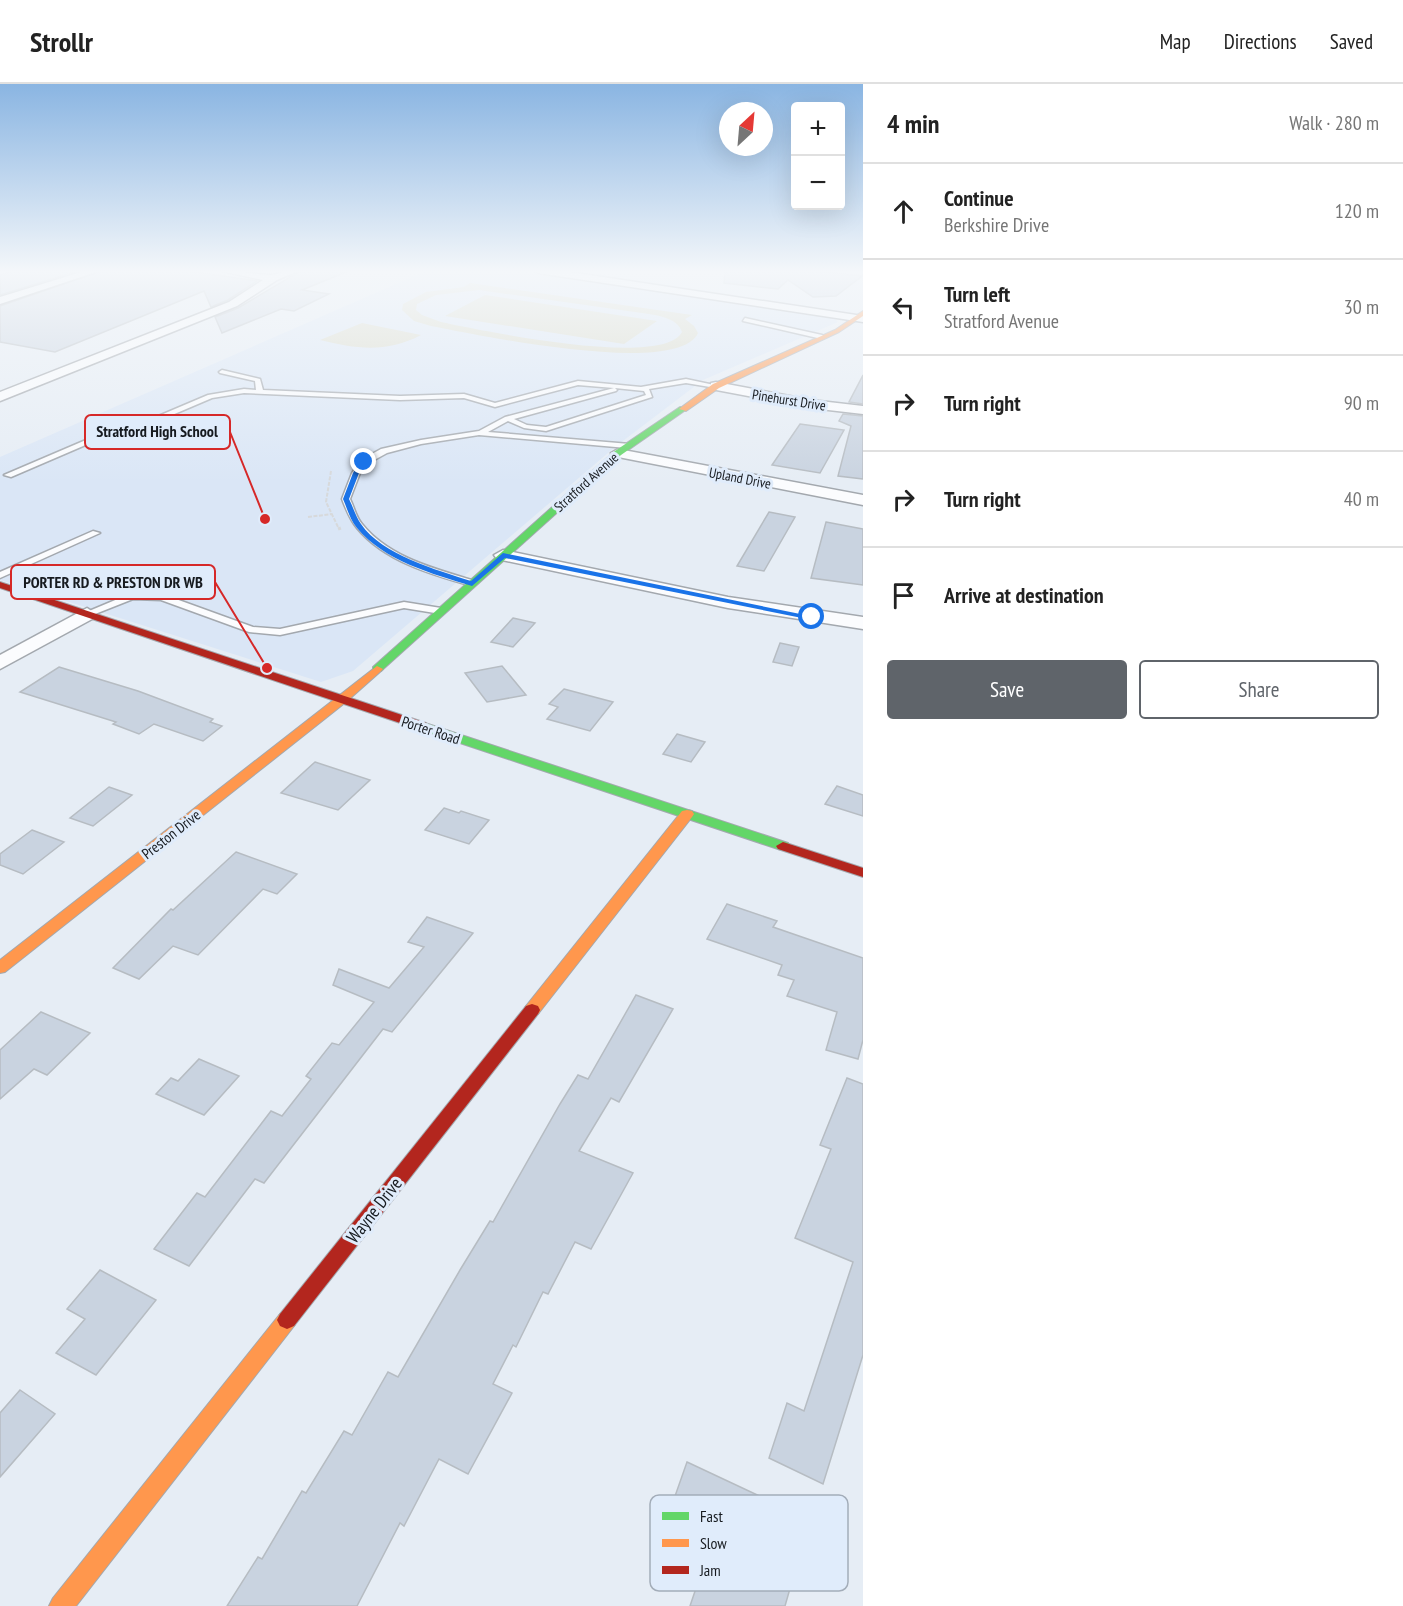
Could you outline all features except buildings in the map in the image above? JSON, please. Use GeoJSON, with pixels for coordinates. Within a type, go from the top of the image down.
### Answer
{"type":"FeatureCollection","features":[{"type":"Feature","properties":{"kind":"street"},"geometry":{"type":"LineString","coordinates":[[0,397],[140,341]]}},
{"type":"Feature","properties":{"kind":"street","name":"Stratford Avenue"},"geometry":{"type":"LineString","coordinates":[[342,700],[623,449],[716,386],[813,341]]}},
{"type":"Feature","properties":{"kind":"street"},"geometry":{"type":"LineString","coordinates":[[0,379],[28,386]]}},
{"type":"Feature","properties":{"kind":"street","name":"Pinehurst Drive"},"geometry":{"type":"LineString","coordinates":[[716,386],[812,404],[863,410]]}},
{"type":"Feature","properties":{"kind":"street","name":"Upland Drive"},"geometry":{"type":"LineString","coordinates":[[623,449],[863,500]]}},
{"type":"Feature","properties":{"kind":"street"},"geometry":{"type":"LineString","coordinates":[[503,555],[694,596],[812,617],[863,623]]}},
{"type":"Feature","properties":{"kind":"street","name":"Porter Road"},"geometry":{"type":"LineString","coordinates":[[0,585],[863,873]]}},
{"type":"Feature","properties":{"kind":"street"},"geometry":{"type":"LineString","coordinates":[[0,663],[87,614]]}},
{"type":"Feature","properties":{"kind":"street","name":"Preston Drive"},"geometry":{"type":"LineString","coordinates":[[0,968],[342,700]]}},
{"type":"Feature","properties":{"kind":"street","name":"Wayne Drive"},"geometry":{"type":"LineString","coordinates":[[61,1606],[687,814]]}},
{"type":"Feature","properties":{"kind":"lane"},"geometry":{"type":"LineString","coordinates":[[222,372],[258,380],[260,392]]}},
{"type":"Feature","properties":{"kind":"lane"},"geometry":{"type":"LineString","coordinates":[[479,433],[509,418],[610,390],[646,389],[686,381],[716,386]]}},
{"type":"Feature","properties":{"kind":"lane"},"geometry":{"type":"LineString","coordinates":[[8,475],[123,426],[151,422],[210,396],[260,392],[400,398],[464,396],[495,405],[578,383],[646,389]]}},
{"type":"Feature","properties":{"kind":"lane"},"geometry":{"type":"LineString","coordinates":[[495,405],[493,411],[526,427],[546,429],[650,396],[646,389]]}},
{"type":"Feature","properties":{"kind":"lane"},"geometry":{"type":"LineString","coordinates":[[151,422],[171,426]]}},
{"type":"Feature","properties":{"kind":"lane"},"geometry":{"type":"LineString","coordinates":[[472,583],[412,564],[380,545],[359,526],[346,499],[356,473],[364,462],[384,451],[421,442],[479,433],[623,449]]}},
{"type":"Feature","properties":{"kind":"lane"},"geometry":{"type":"LineString","coordinates":[[0,575],[96,533]]}},
{"type":"Feature","properties":{"kind":"lane"},"geometry":{"type":"LineString","coordinates":[[87,614],[132,596],[162,597],[252,630],[279,632],[404,605],[441,611]]}},
{"type":"Feature","properties":{"kind":"shaded area"},"geometry":{"type":"Polygon","coordinates":[[[265,341],[794,341],[703,380],[615,447],[353,671],[321,682],[0,580],[0,457],[265,341]]]}},
{"type":"Feature","properties":{"kind":"green space"},"geometry":{"type":"Polygon","coordinates":[[[324,341],[408,341],[384,347],[346,346],[324,341]]]}},
{"type":"Feature","properties":{"kind":"green space"},"geometry":{"type":"Polygon","coordinates":[[[512,341],[642,347],[671,341],[689,341],[683,346],[654,352],[616,353],[512,341]]]}},
{"type":"Feature","properties":{"kind":"green space"},"geometry":{"type":"Polygon","coordinates":[[[605,341],[628,341],[624,344],[605,341]]]}},
{"type":"Feature","properties":{"kind":"traffic: fast"},"geometry":{"type":"LineString","coordinates":[[377,669],[618,453],[683,409]]}},
{"type":"Feature","properties":{"kind":"traffic: fast"},"geometry":{"type":"LineString","coordinates":[[422,726],[783,846]]}},
{"type":"Feature","properties":{"kind":"traffic: slow"},"geometry":{"type":"LineString","coordinates":[[683,409],[716,386],[815,341]]}},
{"type":"Feature","properties":{"kind":"traffic: slow"},"geometry":{"type":"LineString","coordinates":[[0,968],[342,700],[377,669]]}},
{"type":"Feature","properties":{"kind":"traffic: slow"},"geometry":{"type":"LineString","coordinates":[[532,1010],[687,814]]}},
{"type":"Feature","properties":{"kind":"traffic: slow"},"geometry":{"type":"LineString","coordinates":[[61,1606],[287,1320]]}},
{"type":"Feature","properties":{"kind":"traffic: jam"},"geometry":{"type":"LineString","coordinates":[[0,585],[422,726]]}},
{"type":"Feature","properties":{"kind":"traffic: jam"},"geometry":{"type":"LineString","coordinates":[[783,846],[863,873]]}},
{"type":"Feature","properties":{"kind":"traffic: jam"},"geometry":{"type":"LineString","coordinates":[[287,1320],[532,1010]]}},
{"type":"Feature","properties":{"kind":"place","name":"Stratford High School"},"geometry":{"type":"Point","coordinates":[265,519]}},
{"type":"Feature","properties":{"kind":"place","name":"PORTER RD & PRESTON DR WB"},"geometry":{"type":"Point","coordinates":[267,668]}},
{"type":"Feature","properties":{"kind":"route"},"geometry":{"type":"LineString","coordinates":[[364,462],[356,473],[346,499],[359,526],[380,545],[412,564],[472,583],[503,555],[694,596],[812,617]]}}]}
